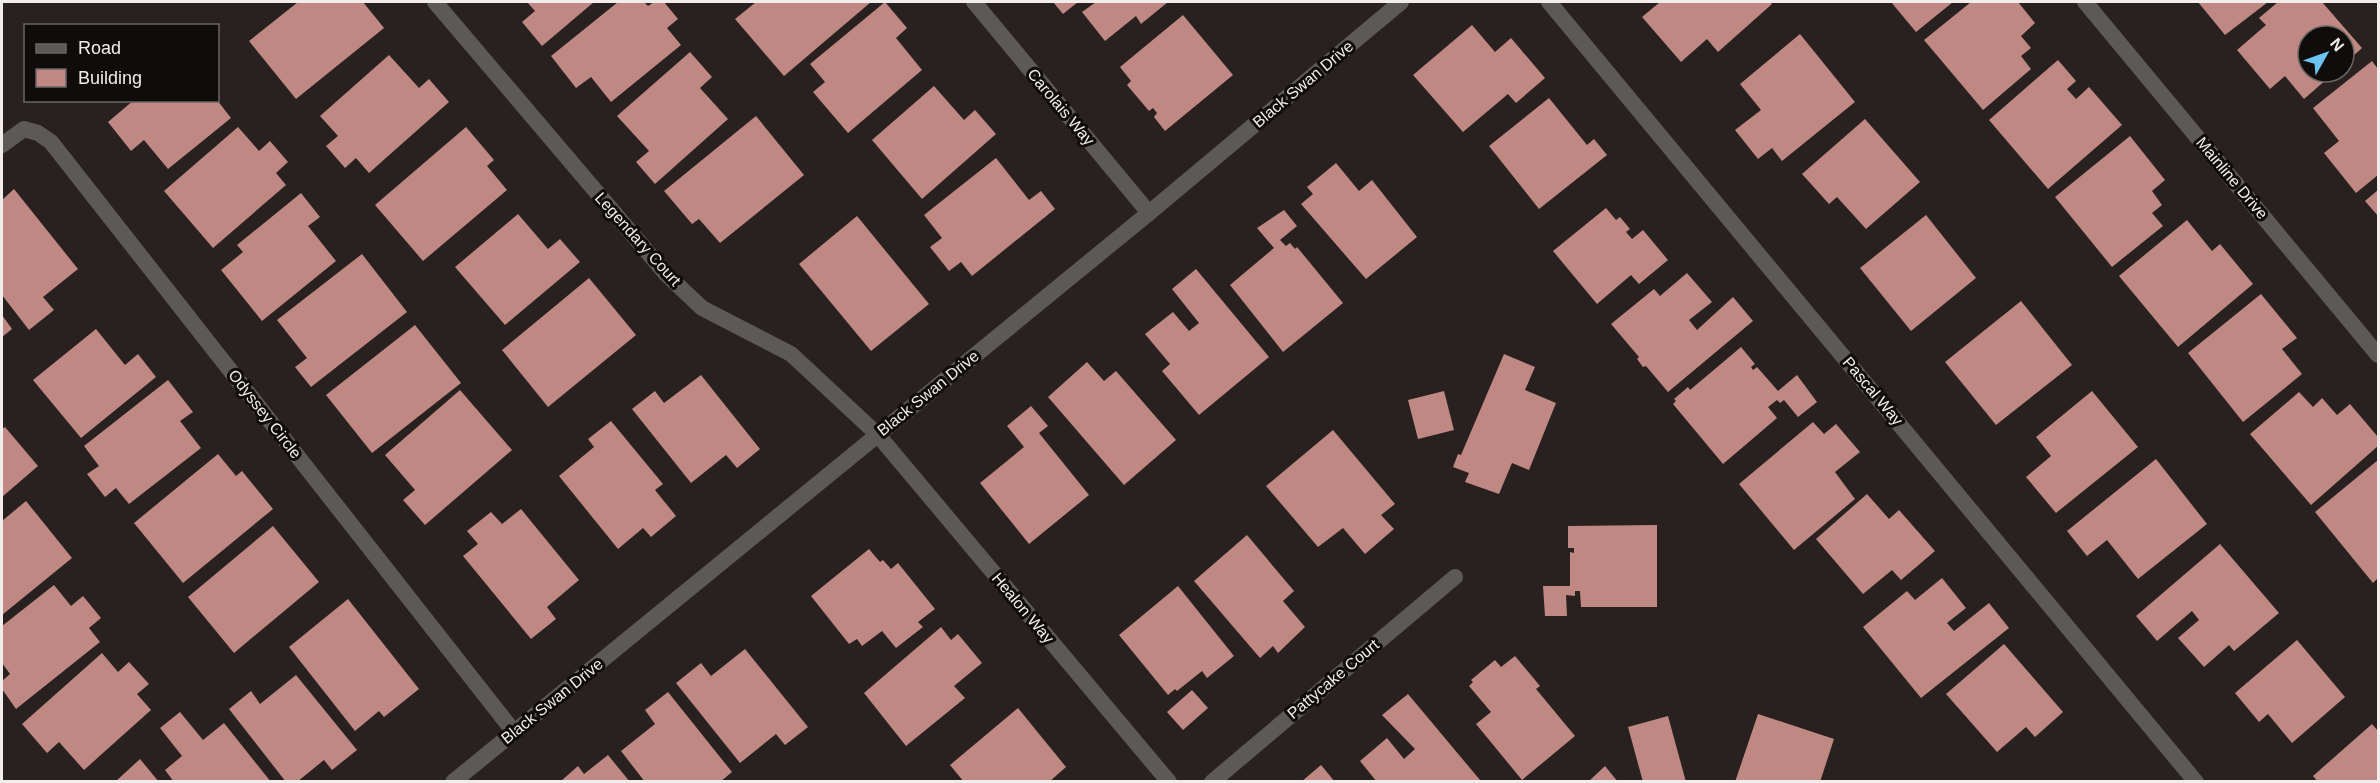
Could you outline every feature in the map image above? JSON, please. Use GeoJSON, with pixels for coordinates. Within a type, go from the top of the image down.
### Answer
{"type":"FeatureCollection","features":[{"type":"Feature","properties":{"kind":"street","name":"Legendary Court"},"geometry":{"type":"LineString","coordinates":[[435,2],[667,275],[702,308],[791,354],[878,435]]}},
{"type":"Feature","properties":{"kind":"street","name":"Carolais Way"},"geometry":{"type":"LineString","coordinates":[[974,2],[1149,213]]}},
{"type":"Feature","properties":{"kind":"street","name":"Black Swan Drive"},"geometry":{"type":"LineString","coordinates":[[453,782],[1149,213],[1401,2]]}},
{"type":"Feature","properties":{"kind":"street","name":"Pascal Way"},"geometry":{"type":"LineString","coordinates":[[1549,2],[2196,782]]}},
{"type":"Feature","properties":{"kind":"street","name":"Mainline Drive"},"geometry":{"type":"LineString","coordinates":[[2085,2],[2379,355]]}},
{"type":"Feature","properties":{"kind":"street","name":"Odyssey Circle"},"geometry":{"type":"LineString","coordinates":[[2,145],[24,129],[38,133],[51,142],[514,732]]}},
{"type":"Feature","properties":{"kind":"street","name":"Healon Way"},"geometry":{"type":"LineString","coordinates":[[878,435],[1169,782]]}},
{"type":"Feature","properties":{"kind":"street","name":"Pattycake Court"},"geometry":{"type":"LineString","coordinates":[[1212,782],[1455,577]]}},
{"type":"Feature","properties":{"kind":"building"},"geometry":{"type":"Polygon","coordinates":[[[298,2],[363,2],[384,28],[296,99],[249,41],[298,2]]]}},
{"type":"Feature","properties":{"kind":"building"},"geometry":{"type":"Polygon","coordinates":[[[527,2],[594,2],[542,46],[522,22],[535,11],[527,2]]]}},
{"type":"Feature","properties":{"kind":"building"},"geometry":{"type":"Polygon","coordinates":[[[618,2],[644,2],[648,6],[654,2],[664,2],[678,19],[667,28],[681,45],[611,102],[591,77],[576,88],[551,56],[618,2]]]}},
{"type":"Feature","properties":{"kind":"building"},"geometry":{"type":"Polygon","coordinates":[[[756,2],[871,2],[784,76],[735,19],[756,2]]]}},
{"type":"Feature","properties":{"kind":"building"},"geometry":{"type":"Polygon","coordinates":[[[885,2],[907,28],[896,38],[922,70],[848,133],[813,92],[825,82],[810,64],[885,2]]]}},
{"type":"Feature","properties":{"kind":"building"},"geometry":{"type":"Polygon","coordinates":[[[1053,2],[1078,2],[1063,14],[1053,2]]]}},
{"type":"Feature","properties":{"kind":"building"},"geometry":{"type":"Polygon","coordinates":[[[1096,2],[1168,2],[1141,24],[1136,16],[1105,41],[1082,12],[1096,2]]]}},
{"type":"Feature","properties":{"kind":"building"},"geometry":{"type":"Polygon","coordinates":[[[1660,2],[1770,2],[1772,4],[1718,52],[1707,39],[1681,62],[1642,17],[1660,2]]]}},
{"type":"Feature","properties":{"kind":"building"},"geometry":{"type":"Polygon","coordinates":[[[1891,2],[1953,2],[1916,32],[1891,2]]]}},
{"type":"Feature","properties":{"kind":"building"},"geometry":{"type":"Polygon","coordinates":[[[1971,2],[2018,2],[2035,23],[2021,36],[2031,48],[2021,56],[2031,69],[1983,110],[1924,40],[1971,2]]]}},
{"type":"Feature","properties":{"kind":"building"},"geometry":{"type":"Polygon","coordinates":[[[2198,2],[2268,2],[2225,35],[2198,2]]]}},
{"type":"Feature","properties":{"kind":"building"},"geometry":{"type":"Polygon","coordinates":[[[2278,2],[2322,2],[2341,24],[2296,24],[2296,84],[2321,84],[2304,99],[2285,76],[2270,89],[2237,50],[2266,25],[2259,18],[2278,2]]]}},
{"type":"Feature","properties":{"kind":"building"},"geometry":{"type":"Polygon","coordinates":[[[1183,15],[1233,75],[1165,131],[1154,117],[1157,113],[1153,108],[1149,111],[1127,85],[1131,81],[1120,67],[1183,15]]]}},
{"type":"Feature","properties":{"kind":"building"},"geometry":{"type":"Polygon","coordinates":[[[1472,25],[1495,52],[1511,38],[1545,78],[1516,103],[1508,94],[1463,132],[1413,75],[1472,25]]]}},
{"type":"Feature","properties":{"kind":"building"},"geometry":{"type":"Polygon","coordinates":[[[1800,34],[1855,102],[1782,161],[1772,148],[1758,159],[1735,130],[1761,110],[1740,84],[1800,34]]]}},
{"type":"Feature","properties":{"kind":"building"},"geometry":{"type":"Polygon","coordinates":[[[2356,41],[2362,48],[2356,53],[2356,41]]]}},
{"type":"Feature","properties":{"kind":"building"},"geometry":{"type":"Polygon","coordinates":[[[690,52],[712,77],[700,88],[728,119],[655,184],[636,162],[649,151],[617,116],[690,52]]]}},
{"type":"Feature","properties":{"kind":"building"},"geometry":{"type":"Polygon","coordinates":[[[389,55],[419,88],[429,79],[449,102],[369,173],[356,158],[345,168],[326,146],[338,136],[320,116],[389,55]]]}},
{"type":"Feature","properties":{"kind":"building"},"geometry":{"type":"Polygon","coordinates":[[[2058,60],[2076,81],[2067,89],[2076,99],[2089,87],[2122,125],[2048,189],[1989,120],[2058,60]]]}},
{"type":"Feature","properties":{"kind":"building"},"geometry":{"type":"Polygon","coordinates":[[[2372,61],[2378,69],[2378,175],[2356,193],[2324,153],[2339,141],[2313,108],[2343,84],[2356,84],[2356,74],[2372,61]]]}},
{"type":"Feature","properties":{"kind":"building"},"geometry":{"type":"Polygon","coordinates":[[[934,86],[964,120],[975,110],[996,134],[922,199],[872,140],[934,86]]]}},
{"type":"Feature","properties":{"kind":"building"},"geometry":{"type":"Polygon","coordinates":[[[1549,98],[1587,145],[1594,139],[1607,155],[1539,209],[1489,146],[1549,98]]]}},
{"type":"Feature","properties":{"kind":"building"},"geometry":{"type":"Polygon","coordinates":[[[132,102],[219,102],[231,118],[168,169],[144,140],[131,151],[108,122],[132,102]]]}},
{"type":"Feature","properties":{"kind":"building"},"geometry":{"type":"Polygon","coordinates":[[[756,116],[804,175],[720,243],[699,219],[692,224],[664,191],[756,116]]]}},
{"type":"Feature","properties":{"kind":"building"},"geometry":{"type":"Polygon","coordinates":[[[1865,119],[1920,182],[1866,229],[1837,197],[1829,204],[1802,174],[1865,119]]]}},
{"type":"Feature","properties":{"kind":"building"},"geometry":{"type":"Polygon","coordinates":[[[238,127],[259,151],[270,141],[288,162],[276,173],[286,185],[213,248],[164,191],[238,127]]]}},
{"type":"Feature","properties":{"kind":"building"},"geometry":{"type":"Polygon","coordinates":[[[466,127],[494,160],[487,166],[507,190],[423,261],[375,205],[466,127]]]}},
{"type":"Feature","properties":{"kind":"building"},"geometry":{"type":"Polygon","coordinates":[[[2130,136],[2165,180],[2152,191],[2162,205],[2152,213],[2163,226],[2112,267],[2055,197],[2130,136]]]}},
{"type":"Feature","properties":{"kind":"building"},"geometry":{"type":"Polygon","coordinates":[[[996,158],[1029,200],[1041,191],[1055,209],[972,276],[961,262],[949,271],[930,247],[942,238],[924,215],[996,158]]]}},
{"type":"Feature","properties":{"kind":"building"},"geometry":{"type":"Polygon","coordinates":[[[1336,163],[1359,191],[1372,180],[1417,237],[1366,279],[1301,204],[1313,194],[1307,187],[1336,163]]]}},
{"type":"Feature","properties":{"kind":"building"},"geometry":{"type":"Polygon","coordinates":[[[14,189],[78,269],[43,297],[54,310],[29,330],[2,295],[2,200],[14,189]]]}},
{"type":"Feature","properties":{"kind":"building"},"geometry":{"type":"Polygon","coordinates":[[[2378,190],[2378,216],[2365,201],[2378,190]]]}},
{"type":"Feature","properties":{"kind":"building"},"geometry":{"type":"Polygon","coordinates":[[[301,193],[320,217],[308,226],[336,261],[262,321],[221,270],[243,252],[237,245],[301,193]]]}},
{"type":"Feature","properties":{"kind":"building"},"geometry":{"type":"Polygon","coordinates":[[[1606,208],[1616,220],[1620,217],[1630,229],[1626,232],[1632,239],[1643,230],[1668,260],[1639,284],[1631,275],[1597,304],[1553,251],[1606,208]]]}},
{"type":"Feature","properties":{"kind":"building"},"geometry":{"type":"Polygon","coordinates":[[[1284,210],[1297,226],[1280,240],[1286,246],[1290,243],[1295,249],[1297,247],[1343,303],[1283,352],[1230,285],[1274,248],[1257,228],[1284,210]]]}},
{"type":"Feature","properties":{"kind":"building"},"geometry":{"type":"Polygon","coordinates":[[[518,214],[548,249],[560,239],[580,262],[505,325],[455,267],[518,214]]]}},
{"type":"Feature","properties":{"kind":"building"},"geometry":{"type":"Polygon","coordinates":[[[1926,215],[1976,278],[1911,331],[1860,268],[1926,215]]]}},
{"type":"Feature","properties":{"kind":"building"},"geometry":{"type":"Polygon","coordinates":[[[857,216],[929,304],[871,351],[799,264],[857,216]]]}},
{"type":"Feature","properties":{"kind":"building"},"geometry":{"type":"Polygon","coordinates":[[[2187,220],[2212,251],[2220,244],[2253,284],[2178,347],[2119,276],[2187,220]]]}},
{"type":"Feature","properties":{"kind":"building"},"geometry":{"type":"Polygon","coordinates":[[[362,254],[407,312],[311,387],[295,367],[307,358],[277,320],[362,254]]]}},
{"type":"Feature","properties":{"kind":"building"},"geometry":{"type":"Polygon","coordinates":[[[1196,269],[1269,357],[1199,415],[1162,371],[1170,364],[1145,334],[1173,312],[1189,331],[1199,323],[1172,289],[1196,269]]]}},
{"type":"Feature","properties":{"kind":"building"},"geometry":{"type":"Polygon","coordinates":[[[1687,273],[1712,302],[1689,320],[1697,330],[1733,297],[1753,321],[1668,392],[1646,366],[1643,367],[1637,359],[1639,357],[1611,324],[1654,289],[1660,296],[1687,273]]]}},
{"type":"Feature","properties":{"kind":"building"},"geometry":{"type":"Polygon","coordinates":[[[589,278],[636,335],[548,407],[502,350],[589,278]]]}},
{"type":"Feature","properties":{"kind":"building"},"geometry":{"type":"Polygon","coordinates":[[[2261,294],[2297,338],[2282,349],[2302,374],[2243,422],[2188,353],[2261,294]]]}},
{"type":"Feature","properties":{"kind":"building"},"geometry":{"type":"Polygon","coordinates":[[[2021,301],[2072,365],[1996,425],[1945,362],[2021,301]]]}},
{"type":"Feature","properties":{"kind":"building"},"geometry":{"type":"Polygon","coordinates":[[[2,315],[12,329],[2,337],[2,315]]]}},
{"type":"Feature","properties":{"kind":"building"},"geometry":{"type":"Polygon","coordinates":[[[415,325],[461,383],[372,453],[326,395],[415,325]]]}},
{"type":"Feature","properties":{"kind":"building"},"geometry":{"type":"Polygon","coordinates":[[[96,329],[125,365],[138,354],[156,377],[81,438],[33,380],[96,329]]]}},
{"type":"Feature","properties":{"kind":"building"},"geometry":{"type":"Polygon","coordinates":[[[1741,347],[1755,364],[1751,367],[1753,370],[1757,367],[1778,391],[1797,375],[1817,402],[1798,417],[1784,400],[1780,403],[1777,400],[1768,407],[1777,418],[1723,464],[1673,404],[1676,401],[1674,399],[1688,387],[1690,390],[1741,347]]]}},
{"type":"Feature","properties":{"kind":"building"},"geometry":{"type":"Polygon","coordinates":[[[1504,354],[1535,367],[1525,390],[1556,403],[1529,470],[1512,463],[1499,494],[1465,482],[1469,473],[1453,467],[1458,454],[1461,455],[1504,354]]]}},
{"type":"Feature","properties":{"kind":"building"},"geometry":{"type":"Polygon","coordinates":[[[1087,362],[1104,381],[1116,371],[1176,440],[1124,485],[1048,397],[1087,362]]]}},
{"type":"Feature","properties":{"kind":"building"},"geometry":{"type":"Polygon","coordinates":[[[701,375],[760,449],[737,468],[726,455],[691,483],[632,409],[655,391],[664,403],[701,375]]]}},
{"type":"Feature","properties":{"kind":"building"},"geometry":{"type":"Polygon","coordinates":[[[168,380],[193,412],[180,421],[201,448],[129,504],[116,488],[105,497],[87,474],[99,466],[84,446],[168,380]]]}},
{"type":"Feature","properties":{"kind":"building"},"geometry":{"type":"Polygon","coordinates":[[[460,390],[512,450],[425,525],[403,500],[415,490],[385,455],[460,390]]]}},
{"type":"Feature","properties":{"kind":"building"},"geometry":{"type":"Polygon","coordinates":[[[1444,391],[1454,430],[1418,439],[1408,400],[1444,391]]]}},
{"type":"Feature","properties":{"kind":"building"},"geometry":{"type":"Polygon","coordinates":[[[2092,391],[2138,447],[2056,513],[2026,477],[2051,456],[2036,437],[2092,391]]]}},
{"type":"Feature","properties":{"kind":"building"},"geometry":{"type":"Polygon","coordinates":[[[2299,392],[2313,407],[2322,398],[2337,415],[2350,404],[2378,437],[2378,446],[2311,505],[2250,434],[2299,392]]]}},
{"type":"Feature","properties":{"kind":"building"},"geometry":{"type":"Polygon","coordinates":[[[1031,406],[1048,426],[1039,433],[1089,495],[1029,544],[980,483],[1024,447],[1007,426],[1031,406]]]}},
{"type":"Feature","properties":{"kind":"building"},"geometry":{"type":"Polygon","coordinates":[[[611,421],[663,484],[655,490],[676,516],[651,537],[643,528],[618,549],[559,476],[594,447],[588,439],[611,421]]]}},
{"type":"Feature","properties":{"kind":"building"},"geometry":{"type":"Polygon","coordinates":[[[1813,422],[1824,434],[1836,424],[1860,452],[1835,472],[1855,499],[1794,550],[1739,484],[1813,422]]]}},
{"type":"Feature","properties":{"kind":"building"},"geometry":{"type":"Polygon","coordinates":[[[5,427],[38,466],[2,497],[2,429],[5,427]]]}},
{"type":"Feature","properties":{"kind":"building"},"geometry":{"type":"Polygon","coordinates":[[[1333,430],[1395,504],[1381,515],[1394,529],[1365,554],[1343,528],[1318,547],[1266,486],[1333,430]]]}},
{"type":"Feature","properties":{"kind":"building"},"geometry":{"type":"Polygon","coordinates":[[[218,454],[236,476],[242,471],[273,509],[183,583],[134,523],[218,454]]]}},
{"type":"Feature","properties":{"kind":"building"},"geometry":{"type":"Polygon","coordinates":[[[2156,459],[2207,524],[2138,579],[2107,540],[2087,556],[2067,531],[2156,459]]]}},
{"type":"Feature","properties":{"kind":"building"},"geometry":{"type":"Polygon","coordinates":[[[2378,460],[2378,578],[2373,583],[2315,512],[2378,460]]]}},
{"type":"Feature","properties":{"kind":"building"},"geometry":{"type":"Polygon","coordinates":[[[1867,494],[1889,519],[1899,510],[1935,551],[1901,580],[1892,570],[1863,594],[1816,539],[1867,494]]]}},
{"type":"Feature","properties":{"kind":"building"},"geometry":{"type":"Polygon","coordinates":[[[26,501],[72,558],[2,615],[2,521],[26,501]]]}},
{"type":"Feature","properties":{"kind":"building"},"geometry":{"type":"Polygon","coordinates":[[[521,509],[579,580],[547,607],[556,619],[531,639],[463,556],[478,544],[467,531],[491,512],[502,524],[521,509]]]}},
{"type":"Feature","properties":{"kind":"building"},"geometry":{"type":"Polygon","coordinates":[[[1657,525],[1657,607],[1581,607],[1580,591],[1575,591],[1575,596],[1566,595],[1567,616],[1545,616],[1543,586],[1570,586],[1570,552],[1574,553],[1574,548],[1568,548],[1568,526],[1657,525]]]}},
{"type":"Feature","properties":{"kind":"building"},"geometry":{"type":"Polygon","coordinates":[[[273,526],[319,582],[234,653],[188,597],[273,526]]]}},
{"type":"Feature","properties":{"kind":"building"},"geometry":{"type":"Polygon","coordinates":[[[1247,535],[1294,591],[1283,601],[1305,627],[1278,653],[1273,646],[1260,658],[1194,581],[1247,535]]]}},
{"type":"Feature","properties":{"kind":"building"},"geometry":{"type":"Polygon","coordinates":[[[2220,544],[2279,613],[2234,651],[2229,645],[2204,667],[2178,638],[2199,620],[2192,611],[2157,641],[2136,616],[2220,544]]]}},
{"type":"Feature","properties":{"kind":"building"},"geometry":{"type":"Polygon","coordinates":[[[869,549],[880,562],[883,560],[891,569],[898,563],[935,609],[918,622],[923,627],[896,648],[882,631],[862,646],[857,639],[849,644],[811,596],[869,549]]]}},
{"type":"Feature","properties":{"kind":"building"},"geometry":{"type":"Polygon","coordinates":[[[1942,578],[1966,608],[1947,623],[1954,631],[1989,603],[2009,628],[1921,698],[1863,627],[1907,591],[1915,600],[1942,578]]]}},
{"type":"Feature","properties":{"kind":"building"},"geometry":{"type":"Polygon","coordinates":[[[54,585],[71,606],[83,596],[101,618],[89,628],[100,642],[16,709],[2,689],[2,681],[10,674],[2,663],[2,626],[54,585]]]}},
{"type":"Feature","properties":{"kind":"building"},"geometry":{"type":"Polygon","coordinates":[[[1178,586],[1234,656],[1207,678],[1202,671],[1177,691],[1175,689],[1168,695],[1119,635],[1178,586]]]}},
{"type":"Feature","properties":{"kind":"building"},"geometry":{"type":"Polygon","coordinates":[[[348,599],[419,689],[384,717],[379,711],[355,731],[289,647],[348,599]]]}},
{"type":"Feature","properties":{"kind":"building"},"geometry":{"type":"Polygon","coordinates":[[[941,627],[951,640],[958,634],[982,663],[954,686],[965,698],[906,746],[864,693],[941,627]]]}},
{"type":"Feature","properties":{"kind":"building"},"geometry":{"type":"Polygon","coordinates":[[[2297,640],[2345,697],[2292,743],[2268,714],[2259,722],[2235,693],[2297,640]]]}},
{"type":"Feature","properties":{"kind":"building"},"geometry":{"type":"Polygon","coordinates":[[[2004,644],[2063,712],[2035,737],[2026,727],[1997,752],[1946,694],[2004,644]]]}},
{"type":"Feature","properties":{"kind":"building"},"geometry":{"type":"Polygon","coordinates":[[[745,649],[808,727],[785,745],[776,734],[740,763],[676,683],[701,663],[711,676],[745,649]]]}},
{"type":"Feature","properties":{"kind":"building"},"geometry":{"type":"Polygon","coordinates":[[[102,653],[118,672],[129,662],[149,684],[137,694],[151,710],[84,770],[59,742],[47,753],[22,724],[102,653]]]}},
{"type":"Feature","properties":{"kind":"building"},"geometry":{"type":"Polygon","coordinates":[[[1515,656],[1540,686],[1536,689],[1575,736],[1522,780],[1476,724],[1491,712],[1469,686],[1473,682],[1471,680],[1495,660],[1501,667],[1515,656]]]}},
{"type":"Feature","properties":{"kind":"building"},"geometry":{"type":"Polygon","coordinates":[[[296,675],[357,750],[332,770],[324,760],[297,782],[286,782],[229,709],[251,691],[260,704],[296,675]]]}},
{"type":"Feature","properties":{"kind":"building"},"geometry":{"type":"Polygon","coordinates":[[[1192,690],[1208,708],[1183,730],[1167,712],[1192,690]]]}},
{"type":"Feature","properties":{"kind":"building"},"geometry":{"type":"Polygon","coordinates":[[[668,692],[732,772],[720,782],[645,782],[621,751],[655,724],[645,710],[668,692]]]}},
{"type":"Feature","properties":{"kind":"building"},"geometry":{"type":"Polygon","coordinates":[[[1408,694],[1480,780],[1478,782],[1377,782],[1360,761],[1387,738],[1404,759],[1415,749],[1382,715],[1408,694]]]}},
{"type":"Feature","properties":{"kind":"building"},"geometry":{"type":"Polygon","coordinates":[[[1018,708],[1066,767],[1049,782],[964,782],[950,765],[1018,708]]]}},
{"type":"Feature","properties":{"kind":"building"},"geometry":{"type":"Polygon","coordinates":[[[180,712],[203,740],[224,723],[271,782],[174,782],[165,770],[182,756],[160,728],[180,712]]]}},
{"type":"Feature","properties":{"kind":"building"},"geometry":{"type":"Polygon","coordinates":[[[1758,714],[1834,739],[1820,782],[1735,782],[1758,714]]]}},
{"type":"Feature","properties":{"kind":"building"},"geometry":{"type":"Polygon","coordinates":[[[1668,716],[1686,782],[1643,782],[1628,727],[1668,716]]]}},
{"type":"Feature","properties":{"kind":"building"},"geometry":{"type":"Polygon","coordinates":[[[2372,724],[2378,731],[2378,782],[2318,782],[2313,776],[2372,724]]]}},
{"type":"Feature","properties":{"kind":"building"},"geometry":{"type":"Polygon","coordinates":[[[608,755],[630,782],[560,782],[578,766],[584,774],[608,755]]]}},
{"type":"Feature","properties":{"kind":"building"},"geometry":{"type":"Polygon","coordinates":[[[140,759],[159,782],[115,782],[140,759]]]}},
{"type":"Feature","properties":{"kind":"building"},"geometry":{"type":"Polygon","coordinates":[[[1321,765],[1335,782],[1301,782],[1321,765]]]}},
{"type":"Feature","properties":{"kind":"building"},"geometry":{"type":"Polygon","coordinates":[[[1605,766],[1618,782],[1588,782],[1605,766]]]}}]}
